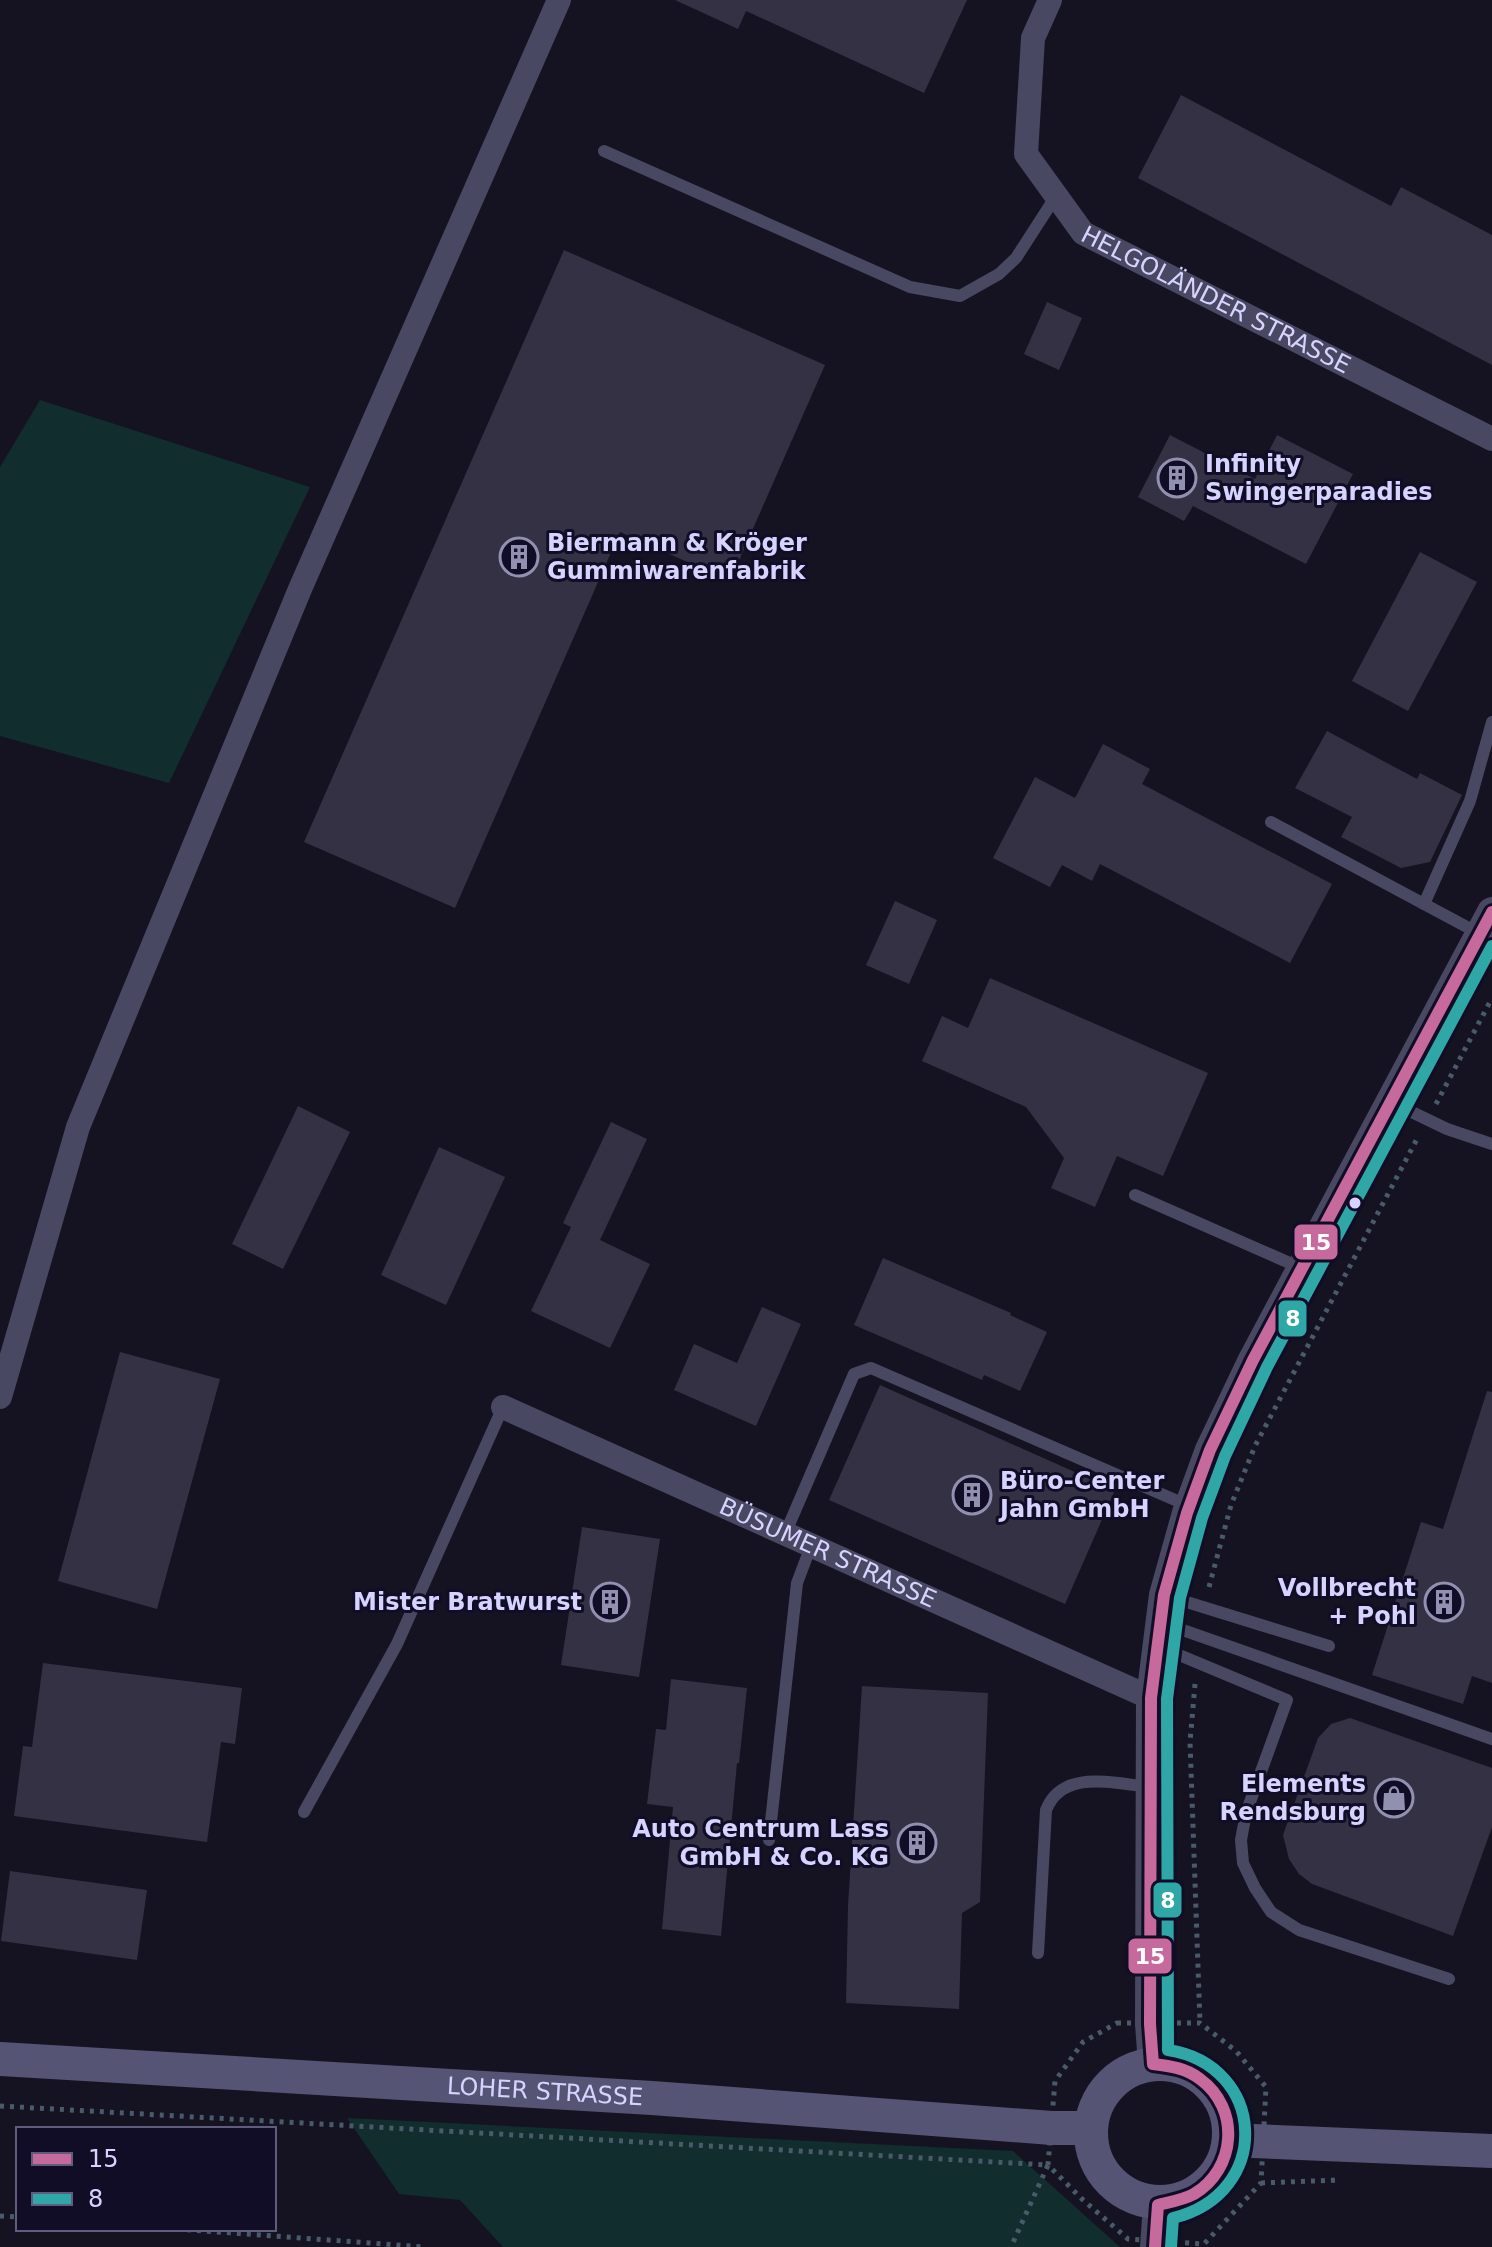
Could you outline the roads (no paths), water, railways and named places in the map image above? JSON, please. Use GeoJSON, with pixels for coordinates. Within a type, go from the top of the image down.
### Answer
{"type":"FeatureCollection","features":[{"type":"Feature","properties":{"kind":"main road","name":"LOHER STRASSE"},"geometry":{"type":"LineString","coordinates":[[0,2059],[652,2098],[1052,2128],[1090,2128]]}},
{"type":"Feature","properties":{"kind":"main road"},"geometry":{"type":"LineString","coordinates":[[1153,2064],[1179,2066],[1196,2074],[1211,2087],[1225,2112],[1229,2140],[1219,2169],[1208,2183],[1194,2194],[1158,2205],[1133,2198],[1110,2183],[1092,2148],[1090,2128],[1093,2114],[1106,2088],[1130,2070],[1153,2064]]}},
{"type":"Feature","properties":{"kind":"main road"},"geometry":{"type":"LineString","coordinates":[[1229,2140],[1492,2151]]}},
{"type":"Feature","properties":{"kind":"street"},"geometry":{"type":"LineString","coordinates":[[0,1397],[78,1127],[300,589],[559,0]]}},
{"type":"Feature","properties":{"kind":"street","name":"HELGOLÄNDER STRASSE"},"geometry":{"type":"LineString","coordinates":[[1050,0],[1033,38],[1026,154],[1083,233],[1492,439]]}},
{"type":"Feature","properties":{"kind":"street"},"geometry":{"type":"LineString","coordinates":[[1153,2064],[1150,2024],[1151,1698],[1160,1621],[1189,1506],[1210,1450],[1235,1399],[1486,923]]}},
{"type":"Feature","properties":{"kind":"street","name":"BÜSUMER STRASSE"},"geometry":{"type":"LineString","coordinates":[[503,1407],[1151,1698]]}},
{"type":"Feature","properties":{"kind":"street"},"geometry":{"type":"LineString","coordinates":[[1155,2244],[1158,2205]]}},
{"type":"Feature","properties":{"kind":"lane"},"geometry":{"type":"LineString","coordinates":[[604,151],[910,287],[960,296],[999,274],[1016,258],[1056,196]]}},
{"type":"Feature","properties":{"kind":"lane"},"geometry":{"type":"LineString","coordinates":[[1424,904],[1470,801],[1492,722]]}},
{"type":"Feature","properties":{"kind":"lane"},"geometry":{"type":"LineString","coordinates":[[1271,822],[1424,904],[1486,923]]}},
{"type":"Feature","properties":{"kind":"lane"},"geometry":{"type":"LineString","coordinates":[[1391,1102],[1427,1120],[1492,1144]]}},
{"type":"Feature","properties":{"kind":"lane"},"geometry":{"type":"LineString","coordinates":[[1135,1195],[1302,1269]]}},
{"type":"Feature","properties":{"kind":"lane"},"geometry":{"type":"LineString","coordinates":[[785,1534],[854,1374],[871,1368],[1189,1506]]}},
{"type":"Feature","properties":{"kind":"lane"},"geometry":{"type":"LineString","coordinates":[[304,1812],[397,1644],[503,1407]]}},
{"type":"Feature","properties":{"kind":"lane"},"geometry":{"type":"LineString","coordinates":[[769,1840],[797,1583],[811,1546]]}},
{"type":"Feature","properties":{"kind":"lane"},"geometry":{"type":"LineString","coordinates":[[1160,1621],[1205,1607],[1329,1646]]}},
{"type":"Feature","properties":{"kind":"lane"},"geometry":{"type":"LineString","coordinates":[[1160,1621],[1197,1662],[1287,1700],[1246,1813],[1241,1840],[1243,1863],[1271,1912],[1299,1930],[1449,1979]]}},
{"type":"Feature","properties":{"kind":"lane"},"geometry":{"type":"LineString","coordinates":[[1160,1621],[1492,1739]]}},
{"type":"Feature","properties":{"kind":"lane"},"geometry":{"type":"LineString","coordinates":[[1038,1953],[1046,1810],[1052,1796],[1062,1787],[1079,1782],[1151,1787]]}},
{"type":"Feature","properties":{"kind":"place","name":"Infinity Swingerparadies"},"geometry":{"type":"Point","coordinates":[1177,478]}},
{"type":"Feature","properties":{"kind":"place","name":"Biermann & Kröger Gummiwarenfabrik"},"geometry":{"type":"Point","coordinates":[519,557]}},
{"type":"Feature","properties":{"kind":"place","name":"Büro-Center Jahn GmbH"},"geometry":{"type":"Point","coordinates":[972,1495]}},
{"type":"Feature","properties":{"kind":"place","name":"Mister Bratwurst"},"geometry":{"type":"Point","coordinates":[610,1602]}},
{"type":"Feature","properties":{"kind":"place","name":"Vollbrecht + Pohl"},"geometry":{"type":"Point","coordinates":[1444,1602]}},
{"type":"Feature","properties":{"kind":"place","name":"Elements Rendsburg"},"geometry":{"type":"Point","coordinates":[1394,1798]}},
{"type":"Feature","properties":{"kind":"place","name":"Auto Centrum Lass GmbH & Co. KG"},"geometry":{"type":"Point","coordinates":[917,1843]}}]}
